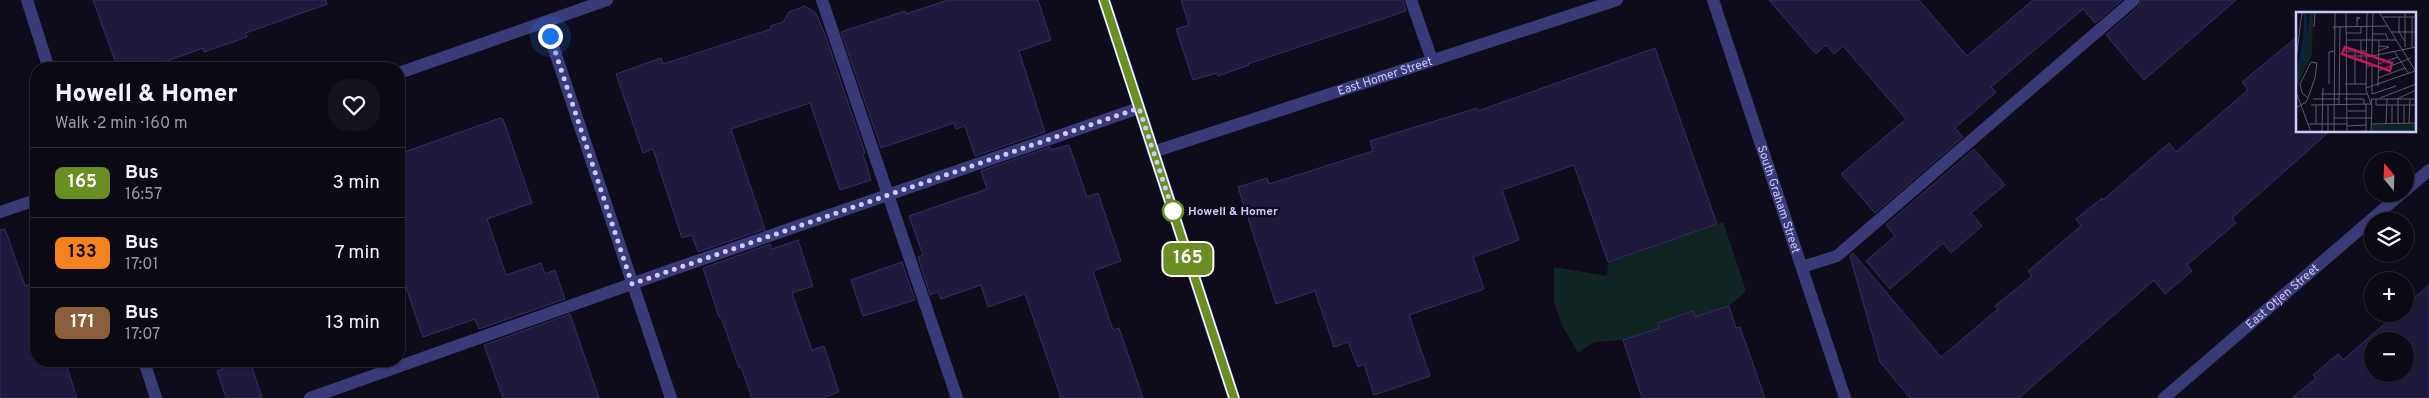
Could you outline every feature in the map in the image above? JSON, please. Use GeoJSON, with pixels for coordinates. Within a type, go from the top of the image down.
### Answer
{"type":"FeatureCollection","features":[{"type":"Feature","properties":{"kind":"street"},"geometry":{"type":"LineString","coordinates":[[27,0],[47,62]]}},
{"type":"Feature","properties":{"kind":"street"},"geometry":{"type":"LineString","coordinates":[[405,71],[607,0]]}},
{"type":"Feature","properties":{"kind":"street"},"geometry":{"type":"LineString","coordinates":[[822,0],[957,398]]}},
{"type":"Feature","properties":{"kind":"street"},"geometry":{"type":"LineString","coordinates":[[1104,0],[1234,398]]}},
{"type":"Feature","properties":{"kind":"street"},"geometry":{"type":"LineString","coordinates":[[1412,0],[1432,60]]}},
{"type":"Feature","properties":{"kind":"street","name":"East Homer Street"},"geometry":{"type":"LineString","coordinates":[[1153,152],[1617,0]]}},
{"type":"Feature","properties":{"kind":"street","name":"South Graham Street"},"geometry":{"type":"LineString","coordinates":[[1713,0],[1845,398]]}},
{"type":"Feature","properties":{"kind":"street"},"geometry":{"type":"LineString","coordinates":[[1802,267],[1837,256],[2134,0]]}},
{"type":"Feature","properties":{"kind":"street"},"geometry":{"type":"LineString","coordinates":[[545,22],[671,398]]}},
{"type":"Feature","properties":{"kind":"street"},"geometry":{"type":"LineString","coordinates":[[405,364],[888,194],[1139,108]]}},
{"type":"Feature","properties":{"kind":"street"},"geometry":{"type":"LineString","coordinates":[[2414,183],[2429,170]]}},
{"type":"Feature","properties":{"kind":"street"},"geometry":{"type":"LineString","coordinates":[[0,212],[30,202]]}},
{"type":"Feature","properties":{"kind":"street","name":"East Otjen Street"},"geometry":{"type":"LineString","coordinates":[[2164,398],[2392,202]]}},
{"type":"Feature","properties":{"kind":"street"},"geometry":{"type":"LineString","coordinates":[[146,367],[156,398]]}},
{"type":"Feature","properties":{"kind":"street"},"geometry":{"type":"LineString","coordinates":[[310,398],[398,367]]}},
{"type":"Feature","properties":{"kind":"green space"},"geometry":{"type":"Polygon","coordinates":[[[1723,222],[1746,291],[1729,306],[1695,317],[1692,311],[1658,323],[1659,328],[1623,340],[1594,342],[1578,353],[1563,327],[1554,302],[1554,267],[1607,276],[1608,262],[1723,222]]]}},
{"type":"Feature","properties":{"kind":"building"},"geometry":{"type":"Polygon","coordinates":[[[93,0],[326,0],[327,4],[246,33],[247,37],[204,52],[203,48],[164,62],[115,62],[93,0]]]}},
{"type":"Feature","properties":{"kind":"building"},"geometry":{"type":"Polygon","coordinates":[[[948,0],[1038,0],[1051,40],[1019,51],[1045,132],[975,156],[965,126],[956,129],[954,123],[881,148],[841,32],[905,11],[906,14],[948,0]]]}},
{"type":"Feature","properties":{"kind":"building"},"geometry":{"type":"Polygon","coordinates":[[[1181,0],[1403,0],[1406,11],[1248,64],[1218,76],[1217,73],[1193,80],[1176,29],[1189,25],[1181,0]]]}},
{"type":"Feature","properties":{"kind":"building"},"geometry":{"type":"Polygon","coordinates":[[[1769,0],[1919,0],[1967,56],[2033,0],[2122,0],[2095,23],[2083,9],[1991,87],[1996,92],[1955,128],[1963,137],[1875,213],[1841,174],[1906,119],[1843,46],[1834,54],[1826,45],[1816,54],[1769,0]]]}},
{"type":"Feature","properties":{"kind":"building"},"geometry":{"type":"Polygon","coordinates":[[[2142,0],[2236,0],[2144,80],[2106,35],[2139,6],[2142,0]]]}},
{"type":"Feature","properties":{"kind":"building"},"geometry":{"type":"Polygon","coordinates":[[[805,6],[816,13],[826,37],[865,153],[863,154],[871,180],[840,190],[810,103],[731,129],[765,229],[698,252],[692,235],[682,238],[653,149],[643,153],[616,74],[661,58],[663,64],[771,29],[770,26],[783,22],[789,12],[805,6]]]}},
{"type":"Feature","properties":{"kind":"building"},"geometry":{"type":"Polygon","coordinates":[[[2296,38],[2296,132],[2329,132],[2232,218],[2236,223],[2187,265],[2192,271],[2165,294],[2154,280],[2019,398],[1910,398],[1880,362],[1850,256],[1853,253],[1941,357],[1998,309],[1995,306],[2032,276],[2028,271],[2081,226],[2076,219],[2102,198],[2103,200],[2169,143],[2176,152],[2248,90],[2242,82],[2296,38]]]}},
{"type":"Feature","properties":{"kind":"building"},"geometry":{"type":"Polygon","coordinates":[[[1655,48],[1717,224],[1608,262],[1574,165],[1502,190],[1519,240],[1473,257],[1484,289],[1409,315],[1430,376],[1374,395],[1364,364],[1358,367],[1348,342],[1334,347],[1315,291],[1276,304],[1238,187],[1267,178],[1269,184],[1373,151],[1370,141],[1477,108],[1478,111],[1655,48]]]}},
{"type":"Feature","properties":{"kind":"building"},"geometry":{"type":"Polygon","coordinates":[[[500,118],[503,119],[532,203],[487,219],[506,275],[541,263],[545,274],[555,270],[565,299],[479,329],[475,319],[423,337],[405,284],[405,152],[500,118]]]}},
{"type":"Feature","properties":{"kind":"building"},"geometry":{"type":"Polygon","coordinates":[[[1069,145],[1087,197],[1098,193],[1121,261],[1093,271],[1113,330],[1119,328],[1143,398],[1061,398],[1025,294],[988,307],[981,285],[941,299],[938,292],[930,295],[918,257],[923,255],[909,216],[987,189],[981,171],[1050,147],[1051,150],[1069,145]]]}},
{"type":"Feature","properties":{"kind":"building"},"geometry":{"type":"Polygon","coordinates":[[[1974,149],[2005,185],[1971,213],[1982,226],[1951,253],[1943,243],[1890,289],[1866,261],[1895,236],[1886,225],[1974,149]]]}},
{"type":"Feature","properties":{"kind":"building"},"geometry":{"type":"Polygon","coordinates":[[[5,229],[25,286],[30,284],[30,367],[67,367],[77,398],[0,398],[0,230],[5,229]]]}},
{"type":"Feature","properties":{"kind":"building"},"geometry":{"type":"Polygon","coordinates":[[[798,240],[813,286],[792,293],[812,350],[824,346],[839,392],[823,398],[752,398],[721,317],[719,317],[703,268],[770,244],[772,249],[798,240]]]}},
{"type":"Feature","properties":{"kind":"building"},"geometry":{"type":"Polygon","coordinates":[[[902,262],[915,300],[863,316],[851,280],[902,262]]]}},
{"type":"Feature","properties":{"kind":"building"},"geometry":{"type":"Polygon","coordinates":[[[2429,285],[2429,398],[2292,398],[2316,378],[2313,375],[2338,354],[2343,360],[2364,342],[2364,382],[2414,382],[2414,332],[2375,332],[2387,322],[2414,322],[2414,298],[2429,285]]]}},
{"type":"Feature","properties":{"kind":"building"},"geometry":{"type":"Polygon","coordinates":[[[1729,306],[1736,328],[1740,327],[1765,398],[1642,398],[1623,340],[1659,328],[1658,323],[1693,311],[1695,317],[1729,306]]]}},
{"type":"Feature","properties":{"kind":"building"},"geometry":{"type":"Polygon","coordinates":[[[570,314],[599,398],[503,398],[484,345],[570,314]]]}},
{"type":"Feature","properties":{"kind":"building"},"geometry":{"type":"Polygon","coordinates":[[[228,367],[252,367],[262,398],[226,398],[217,371],[228,367]]]}},
{"type":"Feature","properties":{"kind":"bus line","name":"165"},"geometry":{"type":"LineString","coordinates":[[1104,0],[1234,398]]}},
{"type":"Feature","properties":{"kind":"place","name":"Howell & Homer"},"geometry":{"type":"Point","coordinates":[1173,211]}},
{"type":"Feature","properties":{"kind":"route"},"geometry":{"type":"LineString","coordinates":[[550,36],[632,284],[1139,108],[1173,211]]}}]}
